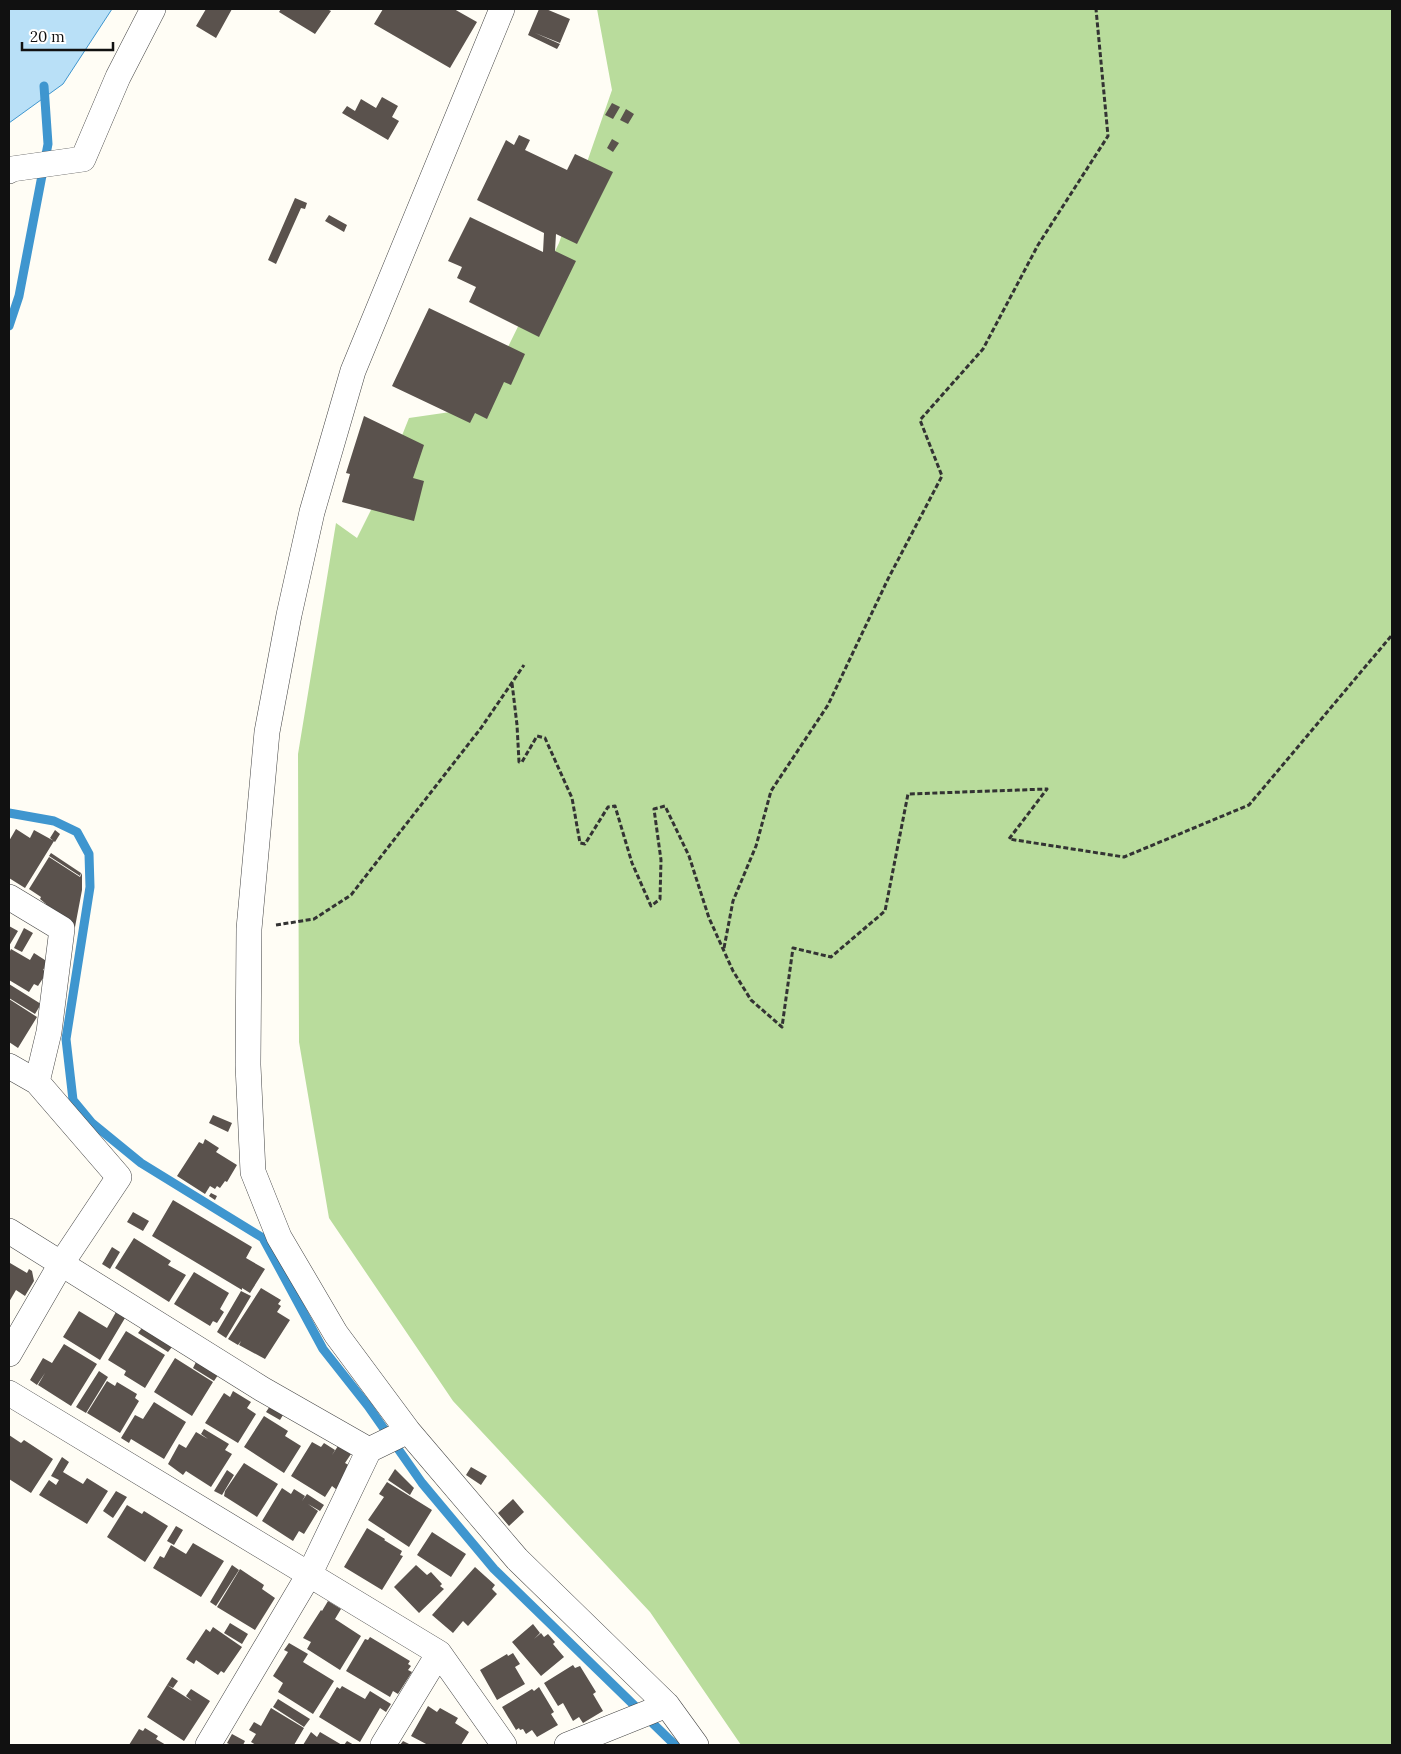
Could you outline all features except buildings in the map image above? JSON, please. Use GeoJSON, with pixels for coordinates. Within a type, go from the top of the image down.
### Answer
{"type":"FeatureCollection","features":[{"type":"Feature","properties":{"kind":"street"},"geometry":{"type":"LineString","coordinates":[[10,170],[83,159],[118,77],[153,9]]}},
{"type":"Feature","properties":{"kind":"street"},"geometry":{"type":"LineString","coordinates":[[502,9],[353,372],[312,512],[288,615],[267,732],[249,929],[248,1065],[253,1172],[279,1237],[336,1334],[408,1430],[517,1559],[667,1705],[696,1745]]}},
{"type":"Feature","properties":{"kind":"street"},"geometry":{"type":"LineString","coordinates":[[9,897],[62,929],[49,1032],[37,1082]]}},
{"type":"Feature","properties":{"kind":"street"},"geometry":{"type":"LineString","coordinates":[[9,1066],[37,1082],[119,1177],[61,1264],[9,1354]]}},
{"type":"Feature","properties":{"kind":"street"},"geometry":{"type":"LineString","coordinates":[[9,1231],[262,1389],[369,1450]]}},
{"type":"Feature","properties":{"kind":"street"},"geometry":{"type":"LineString","coordinates":[[9,1392],[439,1653],[504,1745]]}},
{"type":"Feature","properties":{"kind":"street"},"geometry":{"type":"LineString","coordinates":[[208,1745],[310,1574],[369,1450],[408,1430]]}},
{"type":"Feature","properties":{"kind":"street"},"geometry":{"type":"LineString","coordinates":[[383,1745],[439,1653]]}},
{"type":"Feature","properties":{"kind":"street"},"geometry":{"type":"LineString","coordinates":[[567,1745],[632,1721],[667,1705]]}},
{"type":"Feature","properties":{"kind":"path"},"geometry":{"type":"LineString","coordinates":[[724,949],[733,901],[756,846],[771,791],[828,705],[888,579],[942,476],[920,420],[983,349],[1038,245],[1108,136],[1096,9]]}},
{"type":"Feature","properties":{"kind":"path"},"geometry":{"type":"LineString","coordinates":[[512,683],[519,762],[522,762],[537,736],[545,738],[572,798],[580,843],[585,844],[608,807],[615,806],[632,863],[651,906],[660,899],[661,860],[654,809],[664,806],[689,856],[709,918],[733,971],[751,1000],[782,1027],[793,948],[831,957],[885,912],[908,794],[1047,789],[1009,839],[1124,857],[1248,805],[1392,635]]}},
{"type":"Feature","properties":{"kind":"path"},"geometry":{"type":"LineString","coordinates":[[249,929],[314,919],[351,895],[481,728],[524,665]]}},
{"type":"Feature","properties":{"kind":"green space"},"geometry":{"type":"Polygon","coordinates":[[[597,9],[1392,9],[1392,1745],[741,1745],[650,1612],[453,1401],[329,1218],[299,1042],[298,754],[336,523],[357,538],[377,498],[409,418],[478,408],[559,243],[612,90],[597,9]]]}},
{"type":"Feature","properties":{"kind":"water"},"geometry":{"type":"Polygon","coordinates":[[[9,9],[112,9],[63,84],[9,123],[9,9]]]}},
{"type":"Feature","properties":{"kind":"waterway"},"geometry":{"type":"LineString","coordinates":[[9,326],[19,296],[48,144],[44,86]]}},
{"type":"Feature","properties":{"kind":"waterway"},"geometry":{"type":"LineString","coordinates":[[9,813],[54,821],[77,832],[89,854],[90,887],[66,1039],[73,1100],[92,1123],[141,1163],[263,1238],[323,1349],[368,1406],[422,1483],[494,1569],[675,1745]]}}]}
